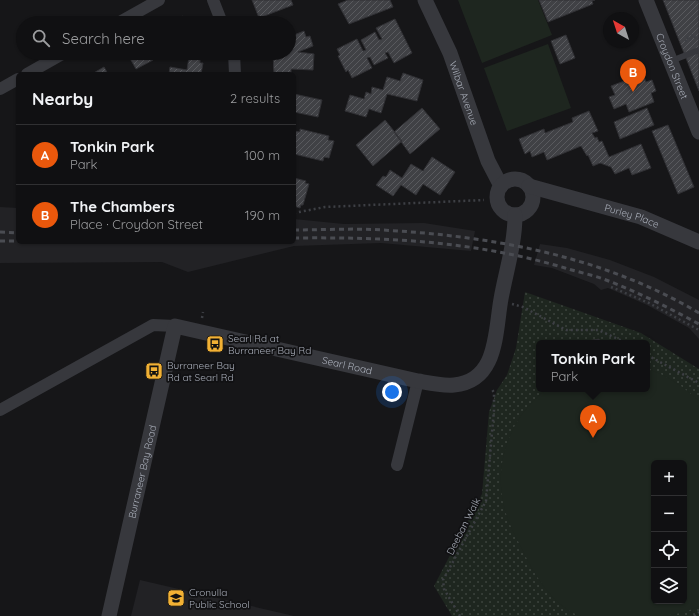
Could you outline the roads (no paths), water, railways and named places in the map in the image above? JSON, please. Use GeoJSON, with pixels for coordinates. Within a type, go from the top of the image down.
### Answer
{"type":"FeatureCollection","features":[{"type":"Feature","properties":{"kind":"street"},"geometry":{"type":"LineString","coordinates":[[130,16],[159,0]]}},
{"type":"Feature","properties":{"kind":"street"},"geometry":{"type":"LineString","coordinates":[[213,0],[219,16]]}},
{"type":"Feature","properties":{"kind":"street","name":"Wilbar Avenue"},"geometry":{"type":"LineString","coordinates":[[425,0],[450,53],[488,161],[502,186]]}},
{"type":"Feature","properties":{"kind":"street","name":"Croydon Street"},"geometry":{"type":"LineString","coordinates":[[646,0],[699,132]]}},
{"type":"Feature","properties":{"kind":"street"},"geometry":{"type":"LineString","coordinates":[[31,72],[52,60]]}},
{"type":"Feature","properties":{"kind":"street"},"geometry":{"type":"LineString","coordinates":[[234,60],[235,72]]}},
{"type":"Feature","properties":{"kind":"street"},"geometry":{"type":"LineString","coordinates":[[0,89],[16,80]]}},
{"type":"Feature","properties":{"kind":"street"},"geometry":{"type":"LineString","coordinates":[[516,179],[523,181],[530,186],[533,193],[533,202],[526,212],[515,215],[509,214],[500,207],[497,196],[502,186],[508,181],[516,179]]}},
{"type":"Feature","properties":{"kind":"street","name":"Purley Place"},"geometry":{"type":"LineString","coordinates":[[530,186],[641,217],[699,242]]}},
{"type":"Feature","properties":{"kind":"street"},"geometry":{"type":"LineString","coordinates":[[533,202],[562,194]]}},
{"type":"Feature","properties":{"kind":"street","name":"Searl Road"},"geometry":{"type":"LineString","coordinates":[[0,410],[154,325],[175,326],[446,386],[456,385],[472,379],[485,369],[493,351],[501,300],[513,242],[515,215]]}},
{"type":"Feature","properties":{"kind":"street","name":"Burraneer Bay Road"},"geometry":{"type":"LineString","coordinates":[[109,616],[175,326]]}},
{"type":"Feature","properties":{"kind":"street"},"geometry":{"type":"LineString","coordinates":[[397,465],[418,381]]}},
{"type":"Feature","properties":{"kind":"lane"},"geometry":{"type":"LineString","coordinates":[[671,62],[699,50]]}},
{"type":"Feature","properties":{"kind":"railway"},"geometry":{"type":"LineString","coordinates":[[296,230],[349,229],[423,233],[464,237],[546,252],[586,263],[624,277],[662,293],[699,313]]}},
{"type":"Feature","properties":{"kind":"railway"},"geometry":{"type":"LineString","coordinates":[[0,232],[16,233]]}},
{"type":"Feature","properties":{"kind":"railway"},"geometry":{"type":"LineString","coordinates":[[296,238],[363,238],[431,242],[464,246],[531,259],[601,278],[642,295],[699,324]]}},
{"type":"Feature","properties":{"kind":"railway"},"geometry":{"type":"LineString","coordinates":[[0,241],[16,241]]}},
{"type":"Feature","properties":{"kind":"place","name":"The Chambers"},"geometry":{"type":"Point","coordinates":[633,92]}},
{"type":"Feature","properties":{"kind":"place","name":"Searl Rd at Burraneer Bay Rd"},"geometry":{"type":"Point","coordinates":[215,344]}},
{"type":"Feature","properties":{"kind":"place","name":"Burraneer Bay Rd at Searl Rd"},"geometry":{"type":"Point","coordinates":[154,371]}},
{"type":"Feature","properties":{"kind":"place","name":"Tonkin Park"},"geometry":{"type":"Point","coordinates":[593,438]}},
{"type":"Feature","properties":{"kind":"place","name":"Cronulla Public School"},"geometry":{"type":"Point","coordinates":[176,598]}}]}
